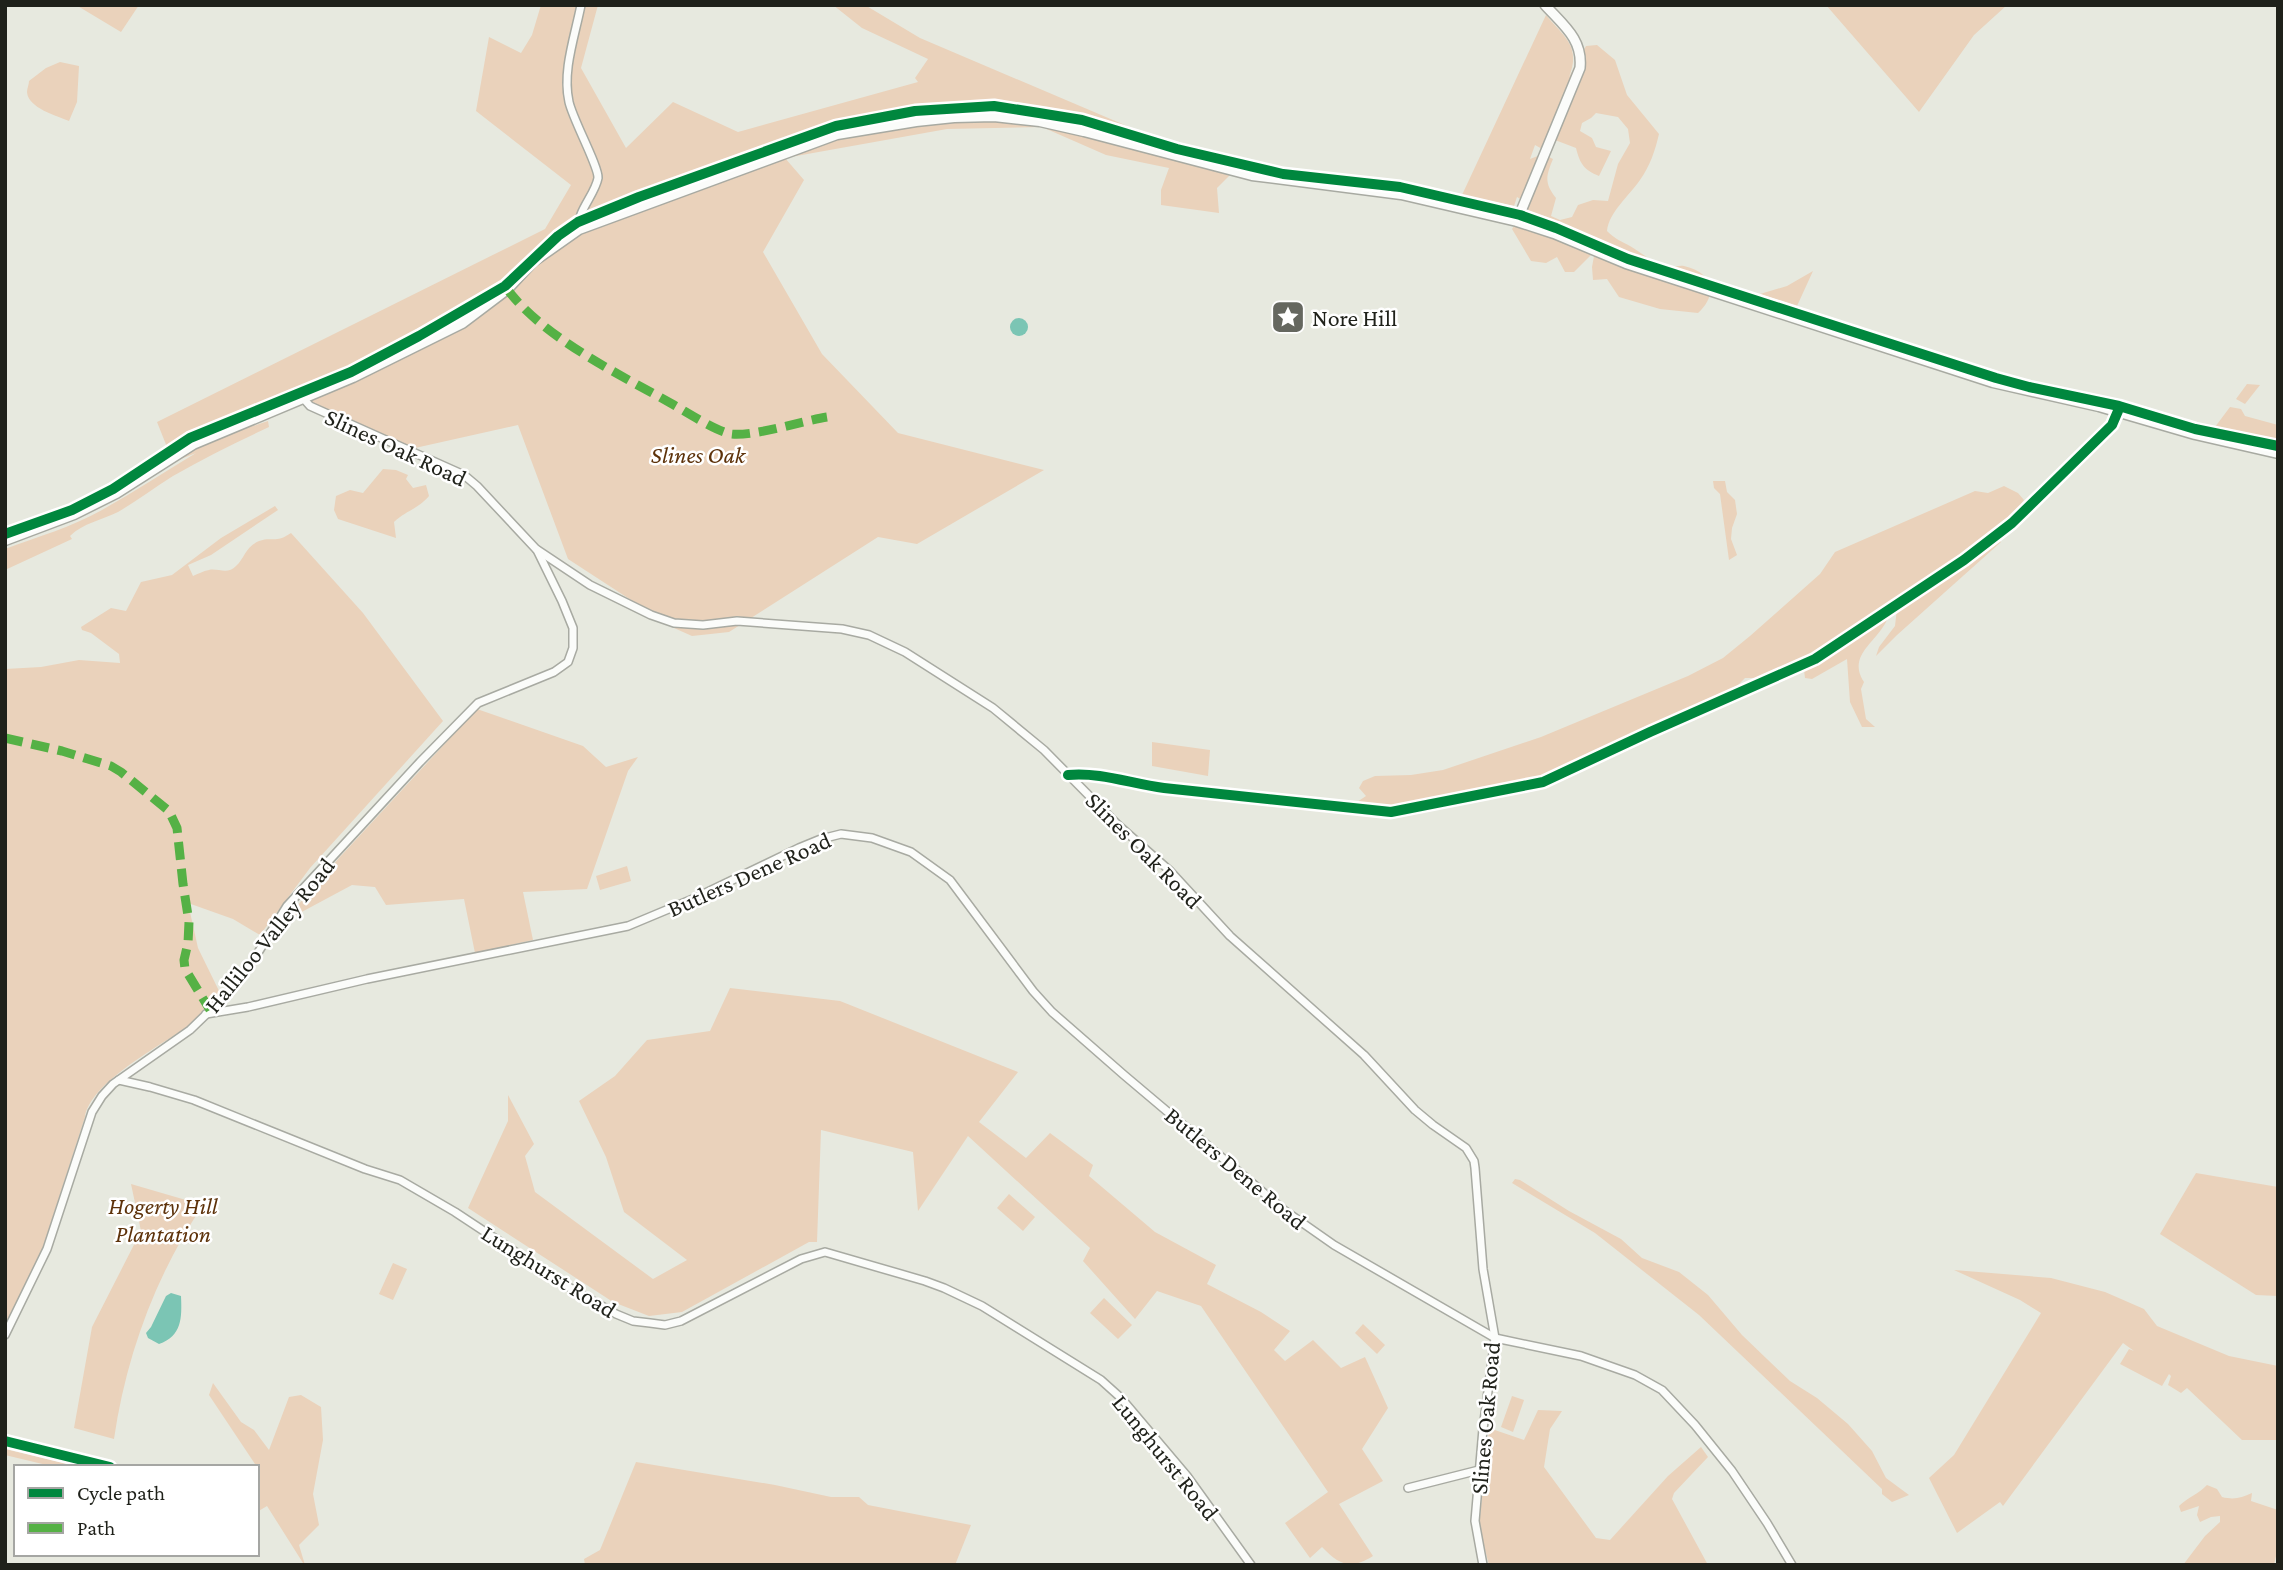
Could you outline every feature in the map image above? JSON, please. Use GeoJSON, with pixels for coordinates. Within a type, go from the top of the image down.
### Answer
{"type":"FeatureCollection","features":[{"type":"Feature","properties":{"kind":"main road"},"geometry":{"type":"LineString","coordinates":[[5,540],[74,514],[116,493],[193,444],[354,377],[462,323],[507,289],[532,262],[579,229],[837,134],[916,121],[994,116],[1040,121],[1252,174],[1401,194],[1517,221],[1554,233],[1626,263],[1993,383],[2099,406],[2195,434],[2278,453]]}},
{"type":"Feature","properties":{"kind":"street"},"geometry":{"type":"LineString","coordinates":[[579,229],[578,222],[598,176],[587,144],[577,127],[566,85],[581,5]]}},
{"type":"Feature","properties":{"kind":"street"},"geometry":{"type":"LineString","coordinates":[[1517,221],[1580,68],[1582,54],[1577,40],[1545,5]]}},
{"type":"Feature","properties":{"kind":"street","name":"Slines Oak Road"},"geometry":{"type":"LineString","coordinates":[[303,398],[310,406],[464,475],[537,549],[590,585],[651,615],[674,623],[703,625],[737,621],[842,629],[869,635],[905,652],[943,675],[993,708],[1044,750],[1117,824],[1169,870],[1230,936],[1364,1055],[1415,1110],[1466,1147],[1474,1161],[1483,1269],[1494,1338],[1475,1521],[1483,1565]]}},
{"type":"Feature","properties":{"kind":"street","name":"Halliloo Valley Road"},"geometry":{"type":"LineString","coordinates":[[5,1335],[47,1249],[92,1112],[102,1096],[119,1080],[190,1030],[222,999],[254,959],[287,906],[478,703],[554,672],[568,662],[573,648],[573,628],[537,549]]}},
{"type":"Feature","properties":{"kind":"street"},"geometry":{"type":"LineString","coordinates":[[545,565],[551,559]]}},
{"type":"Feature","properties":{"kind":"street","name":"Butlers Dene Road"},"geometry":{"type":"LineString","coordinates":[[206,1014],[628,926],[732,882],[821,839],[841,835],[872,838],[911,852],[950,880],[1033,991],[1052,1012],[1284,1210],[1334,1245],[1494,1338],[1581,1356],[1635,1375],[1662,1390],[1727,1465],[1792,1565]]}},
{"type":"Feature","properties":{"kind":"street","name":"Lunghurst Road"},"geometry":{"type":"LineString","coordinates":[[119,1080],[194,1100],[400,1181],[455,1212],[567,1286],[633,1321],[665,1325],[681,1321],[801,1259],[825,1252],[944,1288],[982,1306],[1101,1380],[1121,1398],[1187,1476],[1251,1565]]}},
{"type":"Feature","properties":{"kind":"street"},"geometry":{"type":"LineString","coordinates":[[5,1441],[102,1465]]}},
{"type":"Feature","properties":{"kind":"street"},"geometry":{"type":"LineString","coordinates":[[1408,1488],[1479,1470]]}},
{"type":"Feature","properties":{"kind":"green space"},"geometry":{"type":"Polygon","coordinates":[[[76,5],[139,5],[121,32],[76,5]]]}},
{"type":"Feature","properties":{"kind":"green space","name":"Slines Oak"},"geometry":{"type":"Polygon","coordinates":[[[541,5],[598,5],[581,68],[626,148],[673,102],[738,132],[918,82],[915,78],[928,59],[862,28],[833,5],[865,5],[920,38],[1127,126],[1056,127],[1233,172],[1217,188],[1219,213],[1161,205],[1161,190],[1169,168],[1106,155],[1042,127],[947,129],[785,158],[804,180],[763,252],[822,354],[898,433],[1044,470],[917,544],[878,537],[729,632],[692,636],[674,628],[568,559],[518,425],[415,448],[301,403],[250,427],[268,421],[269,427],[185,469],[118,512],[81,528],[70,536],[72,539],[5,570],[5,549],[91,516],[196,453],[173,462],[157,422],[545,229],[571,185],[476,111],[489,37],[521,53],[532,35],[541,5]]]}},
{"type":"Feature","properties":{"kind":"green space"},"geometry":{"type":"Polygon","coordinates":[[[1826,5],[2007,5],[1974,35],[1919,112],[1826,5]]]}},
{"type":"Feature","properties":{"kind":"green space"},"geometry":{"type":"Polygon","coordinates":[[[1546,15],[1565,37],[1572,50],[1569,77],[1586,46],[1597,45],[1615,60],[1627,95],[1659,134],[1647,169],[1615,211],[1607,231],[1658,264],[1668,267],[1684,266],[1701,273],[1709,285],[1709,298],[1698,313],[1660,309],[1619,297],[1607,279],[1593,280],[1595,251],[1574,272],[1565,272],[1557,257],[1546,263],[1531,261],[1512,229],[1521,216],[1522,200],[1517,197],[1514,206],[1462,195],[1546,15]],[[1596,113],[1582,123],[1580,131],[1592,138],[1596,147],[1611,151],[1599,176],[1583,166],[1576,148],[1555,140],[1544,150],[1535,145],[1530,159],[1543,154],[1553,159],[1547,179],[1556,198],[1551,216],[1560,220],[1572,217],[1578,205],[1593,200],[1608,201],[1618,164],[1630,143],[1628,129],[1618,117],[1596,113]]]}},
{"type":"Feature","properties":{"kind":"green space"},"geometry":{"type":"Polygon","coordinates":[[[60,62],[79,66],[77,102],[69,121],[32,103],[27,92],[29,81],[46,68],[60,62]]]}},
{"type":"Feature","properties":{"kind":"green space"},"geometry":{"type":"Polygon","coordinates":[[[1813,271],[1797,306],[1760,294],[1787,286],[1813,271]]]}},
{"type":"Feature","properties":{"kind":"green space"},"geometry":{"type":"Polygon","coordinates":[[[2247,384],[2260,385],[2245,404],[2236,399],[2247,384]]]}},
{"type":"Feature","properties":{"kind":"green space"},"geometry":{"type":"Polygon","coordinates":[[[2230,407],[2241,409],[2245,416],[2278,425],[2278,443],[2215,431],[2215,427],[2230,407]]]}},
{"type":"Feature","properties":{"kind":"green space"},"geometry":{"type":"Polygon","coordinates":[[[383,469],[408,475],[406,479],[413,488],[426,485],[429,496],[394,522],[396,538],[338,519],[334,510],[336,496],[350,490],[363,493],[383,469]]]}},
{"type":"Feature","properties":{"kind":"green space"},"geometry":{"type":"Polygon","coordinates":[[[1713,481],[1725,481],[1727,492],[1735,500],[1737,514],[1731,539],[1737,555],[1729,560],[1720,494],[1714,488],[1713,481]]]}},
{"type":"Feature","properties":{"kind":"green space"},"geometry":{"type":"Polygon","coordinates":[[[2004,486],[2018,493],[2024,500],[2014,514],[1958,561],[1812,657],[1757,682],[1754,678],[1745,678],[1732,691],[1541,778],[1391,807],[1357,802],[1366,796],[1359,788],[1363,781],[1375,776],[1411,775],[1443,770],[1541,737],[1688,676],[1723,658],[1750,636],[1820,574],[1835,552],[1975,491],[1988,493],[2004,486]]]}},
{"type":"Feature","properties":{"kind":"green space"},"geometry":{"type":"Polygon","coordinates":[[[275,506],[278,510],[211,555],[188,565],[193,576],[209,570],[233,569],[254,543],[281,538],[291,533],[363,613],[443,721],[310,868],[260,935],[233,919],[188,903],[198,948],[221,995],[190,1024],[111,1079],[90,1104],[43,1247],[5,1325],[5,669],[41,667],[79,660],[120,663],[119,654],[81,627],[111,608],[126,611],[141,582],[172,575],[221,538],[275,506]]]}},
{"type":"Feature","properties":{"kind":"green space"},"geometry":{"type":"Polygon","coordinates":[[[1998,539],[2001,542],[1876,656],[1879,647],[1895,626],[1897,608],[1998,539]]]}},
{"type":"Feature","properties":{"kind":"green space"},"geometry":{"type":"Polygon","coordinates":[[[1889,615],[1859,663],[1864,682],[1861,689],[1866,719],[1875,727],[1862,727],[1850,702],[1847,659],[1812,679],[1805,678],[1804,670],[1847,646],[1889,615]]]}},
{"type":"Feature","properties":{"kind":"green space"},"geometry":{"type":"Polygon","coordinates":[[[477,709],[583,746],[606,767],[638,757],[628,771],[587,889],[523,892],[533,940],[475,953],[464,899],[386,905],[375,887],[352,885],[283,922],[339,858],[477,709]]]}},
{"type":"Feature","properties":{"kind":"green space"},"geometry":{"type":"Polygon","coordinates":[[[1152,742],[1210,750],[1208,776],[1152,766],[1152,742]]]}},
{"type":"Feature","properties":{"kind":"green space"},"geometry":{"type":"Polygon","coordinates":[[[627,866],[631,881],[600,890],[596,876],[627,866]]]}},
{"type":"Feature","properties":{"kind":"green space"},"geometry":{"type":"Polygon","coordinates":[[[730,988],[840,1001],[1018,1072],[979,1122],[1026,1158],[1050,1133],[1093,1165],[1089,1176],[1155,1232],[1216,1265],[1207,1284],[1261,1312],[1290,1331],[1274,1350],[1285,1361],[1313,1340],[1341,1368],[1365,1357],[1388,1408],[1362,1449],[1383,1481],[1339,1504],[1373,1556],[1358,1563],[1346,1564],[1322,1547],[1310,1558],[1285,1523],[1328,1492],[1201,1306],[1157,1291],[1135,1319],[1083,1261],[1090,1248],[968,1136],[918,1211],[913,1152],[821,1130],[817,1242],[809,1242],[682,1312],[649,1316],[613,1302],[468,1208],[508,1121],[508,1095],[534,1144],[525,1156],[535,1192],[653,1279],[687,1260],[624,1212],[606,1157],[579,1101],[615,1076],[647,1040],[710,1031],[730,988]]]}},
{"type":"Feature","properties":{"kind":"green space"},"geometry":{"type":"Polygon","coordinates":[[[2196,1173],[2278,1187],[2278,1296],[2256,1295],[2160,1234],[2196,1173]]]}},
{"type":"Feature","properties":{"kind":"green space"},"geometry":{"type":"Polygon","coordinates":[[[1515,1179],[1621,1239],[1642,1258],[1679,1272],[1708,1295],[1742,1335],[1790,1381],[1817,1398],[1848,1424],[1872,1451],[1886,1478],[1909,1495],[1892,1502],[1882,1494],[1882,1489],[1699,1315],[1595,1233],[1512,1183],[1515,1179]]]}},
{"type":"Feature","properties":{"kind":"green space","name":"Hogerty Hill Plantation"},"geometry":{"type":"Polygon","coordinates":[[[131,1184],[203,1205],[171,1259],[145,1317],[126,1377],[114,1439],[74,1428],[92,1327],[141,1231],[131,1184]]]}},
{"type":"Feature","properties":{"kind":"green space"},"geometry":{"type":"Polygon","coordinates":[[[1009,1194],[1035,1217],[1023,1231],[997,1208],[1009,1194]]]}},
{"type":"Feature","properties":{"kind":"green space"},"geometry":{"type":"Polygon","coordinates":[[[393,1263],[407,1269],[393,1300],[379,1294],[393,1263]]]}},
{"type":"Feature","properties":{"kind":"green space"},"geometry":{"type":"Polygon","coordinates":[[[1954,1270],[2051,1278],[2105,1292],[2144,1309],[2157,1326],[2229,1356],[2278,1366],[2278,1440],[2242,1440],[2187,1388],[2181,1393],[2168,1385],[2171,1376],[2169,1374],[2162,1386],[2120,1364],[2129,1349],[2134,1351],[2123,1343],[2003,1506],[2000,1502],[1957,1533],[1929,1478],[1954,1455],[2041,1313],[2020,1300],[1954,1270]]]}},
{"type":"Feature","properties":{"kind":"green space"},"geometry":{"type":"Polygon","coordinates":[[[1104,1298],[1132,1325],[1118,1339],[1090,1313],[1104,1298]]]}},
{"type":"Feature","properties":{"kind":"green space"},"geometry":{"type":"Polygon","coordinates":[[[1363,1324],[1385,1345],[1377,1354],[1355,1333],[1363,1324]]]}},
{"type":"Feature","properties":{"kind":"green space"},"geometry":{"type":"Polygon","coordinates":[[[213,1383],[241,1422],[254,1430],[269,1450],[289,1397],[301,1395],[321,1407],[323,1440],[313,1494],[319,1525],[299,1545],[305,1565],[300,1565],[303,1563],[267,1506],[259,1511],[259,1465],[256,1465],[209,1395],[213,1383]]]}},
{"type":"Feature","properties":{"kind":"green space"},"geometry":{"type":"Polygon","coordinates":[[[1512,1396],[1524,1400],[1513,1432],[1501,1427],[1512,1396]]]}},
{"type":"Feature","properties":{"kind":"green space"},"geometry":{"type":"Polygon","coordinates":[[[1538,1410],[1562,1411],[1550,1429],[1544,1467],[1596,1538],[1610,1540],[1668,1476],[1701,1447],[1708,1457],[1674,1493],[1672,1499],[1708,1565],[1489,1565],[1479,1526],[1489,1428],[1524,1440],[1538,1410]]]}},
{"type":"Feature","properties":{"kind":"green space"},"geometry":{"type":"Polygon","coordinates":[[[5,1449],[72,1465],[47,1465],[5,1455],[5,1449]]]}},
{"type":"Feature","properties":{"kind":"green space"},"geometry":{"type":"Polygon","coordinates":[[[636,1462],[831,1497],[859,1497],[868,1505],[971,1525],[955,1565],[585,1565],[584,1559],[600,1550],[636,1462]]]}},
{"type":"Feature","properties":{"kind":"green space"},"geometry":{"type":"Polygon","coordinates":[[[2207,1485],[2217,1489],[2222,1497],[2226,1498],[2252,1493],[2251,1501],[2278,1510],[2278,1547],[2274,1565],[2183,1565],[2205,1536],[2220,1522],[2220,1516],[2200,1522],[2197,1515],[2199,1506],[2181,1512],[2179,1506],[2207,1485]]]}},
{"type":"Feature","properties":{"kind":"water"},"geometry":{"type":"Polygon","coordinates":[[[1015,318],[1023,318],[1028,327],[1026,334],[1015,336],[1010,331],[1010,323],[1015,318]]]}},
{"type":"Feature","properties":{"kind":"water"},"geometry":{"type":"Polygon","coordinates":[[[171,1293],[181,1296],[181,1319],[172,1336],[159,1344],[148,1338],[146,1333],[166,1296],[171,1293]]]}},
{"type":"Feature","properties":{"kind":"marked path"},"geometry":{"type":"LineString","coordinates":[[507,289],[541,324],[562,340],[607,368],[725,432],[751,433],[827,417]]}},
{"type":"Feature","properties":{"kind":"marked path"},"geometry":{"type":"LineString","coordinates":[[5,738],[111,766],[169,811],[177,828],[189,922],[185,969],[210,1010]]}},
{"type":"Feature","properties":{"kind":"cycle path"},"geometry":{"type":"LineString","coordinates":[[5,534],[72,510],[113,489],[190,438],[351,372],[419,336],[505,286],[558,236],[578,222],[639,197],[836,126],[915,111],[994,106],[1082,120],[1177,149],[1283,174],[1400,187],[1520,215],[1628,259],[1996,378],[2119,406],[2195,429],[2278,446]]}},
{"type":"Feature","properties":{"kind":"cycle path"},"geometry":{"type":"LineString","coordinates":[[1068,775],[1093,775],[1164,788],[1391,812],[1543,782],[1815,659],[1964,560],[2012,523],[2112,425],[2118,411]]}},
{"type":"Feature","properties":{"kind":"cycle path"},"geometry":{"type":"LineString","coordinates":[[5,1441],[102,1465]]}},
{"type":"Feature","properties":{"kind":"place","name":"Nore Hill"},"geometry":{"type":"Point","coordinates":[1288,317]}}]}
